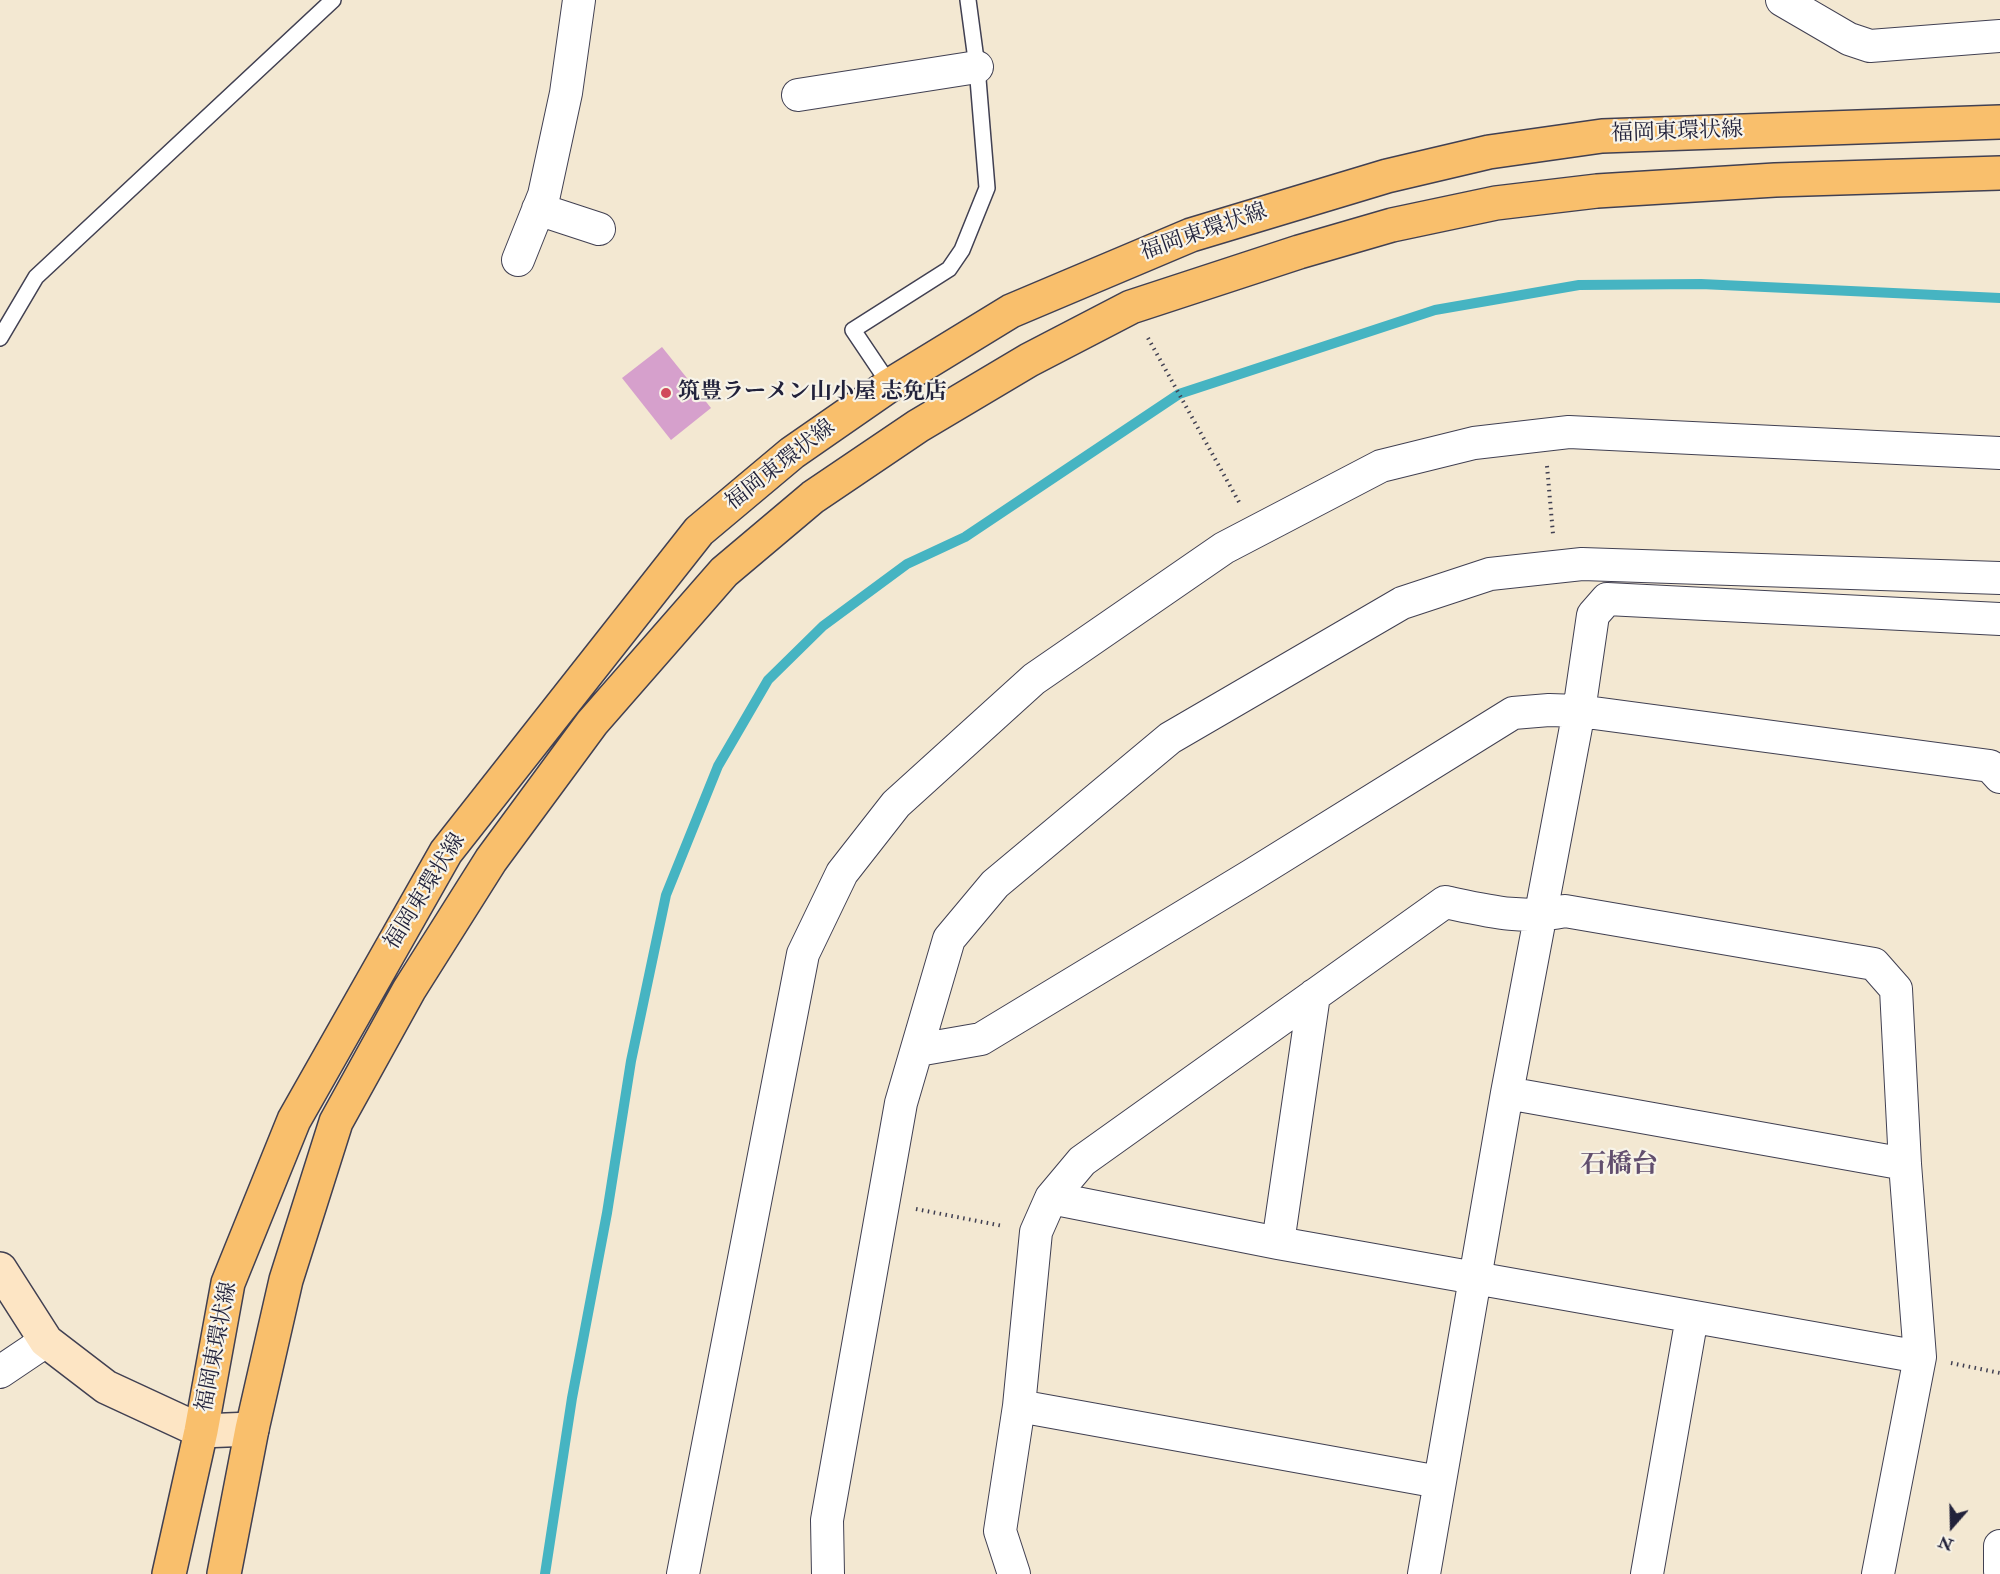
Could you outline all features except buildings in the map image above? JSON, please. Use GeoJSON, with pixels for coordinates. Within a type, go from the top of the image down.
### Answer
{"type":"FeatureCollection","features":[{"type":"Feature","properties":{"kind":"main road","name":"福岡東環状線"},"geometry":{"type":"LineString","coordinates":[[169,1574],[201,1431],[228,1283],[294,1120],[446,852],[699,531],[792,453],[890,385],[1011,311],[1191,235],[1399,173],[1489,152],[1602,136],[2000,122]]}},
{"type":"Feature","properties":{"kind":"main road","name":"福岡東環状線"},"geometry":{"type":"LineString","coordinates":[[224,1574],[252,1429],[286,1280],[336,1122],[409,990],[491,860],[592,723],[724,572],[813,497],[918,426],[1009,372],[1131,307],[1361,234],[1496,203],[1597,191],[1775,180],[2000,173]]}},
{"type":"Feature","properties":{"kind":"street"},"geometry":{"type":"LineString","coordinates":[[518,260],[544,195],[566,93],[579,0]]}},
{"type":"Feature","properties":{"kind":"street"},"geometry":{"type":"LineString","coordinates":[[1782,0],[1849,39],[1870,46],[2000,36]]}},
{"type":"Feature","properties":{"kind":"street"},"geometry":{"type":"LineString","coordinates":[[798,95],[977,67]]}},
{"type":"Feature","properties":{"kind":"street"},"geometry":{"type":"LineString","coordinates":[[538,209],[599,229]]}},
{"type":"Feature","properties":{"kind":"street"},"geometry":{"type":"LineString","coordinates":[[683,1574],[803,954],[842,873],[896,804],[1035,679],[1224,548],[1381,466],[1474,443],[1569,432],[2000,453]]}},
{"type":"Feature","properties":{"kind":"street"},"geometry":{"type":"LineString","coordinates":[[828,1574],[827,1520],[901,1103],[949,939],[995,884],[1170,738],[1402,603],[1490,574],[1582,564],[2000,578]]}},
{"type":"Feature","properties":{"kind":"street"},"geometry":{"type":"LineString","coordinates":[[1424,1574],[1438,1482],[1507,1093],[1579,711],[1593,615],[1607,599],[2000,619]]}},
{"type":"Feature","properties":{"kind":"street"},"geometry":{"type":"LineString","coordinates":[[918,1050],[981,1039],[1513,713],[1549,710],[1579,711],[1990,766],[2000,777]]}},
{"type":"Feature","properties":{"kind":"street"},"geometry":{"type":"LineString","coordinates":[[1014,1574],[1000,1531],[1019,1406],[1036,1232],[1052,1197],[1082,1161],[1445,903],[1513,916],[1539,916],[1565,911],[1874,964],[1896,989],[1905,1164],[1920,1357],[1878,1574]]}},
{"type":"Feature","properties":{"kind":"street"},"geometry":{"type":"LineString","coordinates":[[1278,1243],[1314,995]]}},
{"type":"Feature","properties":{"kind":"street"},"geometry":{"type":"LineString","coordinates":[[1507,1093],[1905,1164]]}},
{"type":"Feature","properties":{"kind":"street"},"geometry":{"type":"LineString","coordinates":[[1052,1197],[1278,1243],[1920,1357]]}},
{"type":"Feature","properties":{"kind":"street"},"geometry":{"type":"LineString","coordinates":[[0,1269],[46,1341],[106,1387],[201,1431],[252,1429]]}},
{"type":"Feature","properties":{"kind":"street"},"geometry":{"type":"LineString","coordinates":[[1647,1574],[1692,1317]]}},
{"type":"Feature","properties":{"kind":"street"},"geometry":{"type":"LineString","coordinates":[[0,1372],[46,1341]]}},
{"type":"Feature","properties":{"kind":"street"},"geometry":{"type":"LineString","coordinates":[[1019,1406],[1438,1482]]}},
{"type":"Feature","properties":{"kind":"lane"},"geometry":{"type":"LineString","coordinates":[[0,338],[36,277],[333,0]]}},
{"type":"Feature","properties":{"kind":"lane"},"geometry":{"type":"LineString","coordinates":[[890,385],[859,342],[854,330],[949,269],[962,250],[987,188],[977,67],[968,0]]}},
{"type":"Feature","properties":{"kind":"path"},"geometry":{"type":"LineString","coordinates":[[1131,307],[1255,532]]}},
{"type":"Feature","properties":{"kind":"path"},"geometry":{"type":"LineString","coordinates":[[1544,435],[1557,567]]}},
{"type":"Feature","properties":{"kind":"path"},"geometry":{"type":"LineString","coordinates":[[883,1203],[1036,1232]]}},
{"type":"Feature","properties":{"kind":"path"},"geometry":{"type":"LineString","coordinates":[[1920,1357],[2000,1373]]}},
{"type":"Feature","properties":{"kind":"waterway"},"geometry":{"type":"LineString","coordinates":[[545,1574],[572,1398],[607,1213],[631,1061],[666,895],[718,766],[768,680],[823,626],[907,564],[965,537],[1179,394],[1435,310],[1579,285],[1701,284],[2000,298]]}},
{"type":"Feature","properties":{"kind":"place","name":"筑豊ラーメン山小屋 志免店"},"geometry":{"type":"Point","coordinates":[666,393]}},
{"type":"Feature","properties":{"kind":"district","name":"石橋台"},"geometry":{"type":"Point","coordinates":[1619,1166]}}]}
